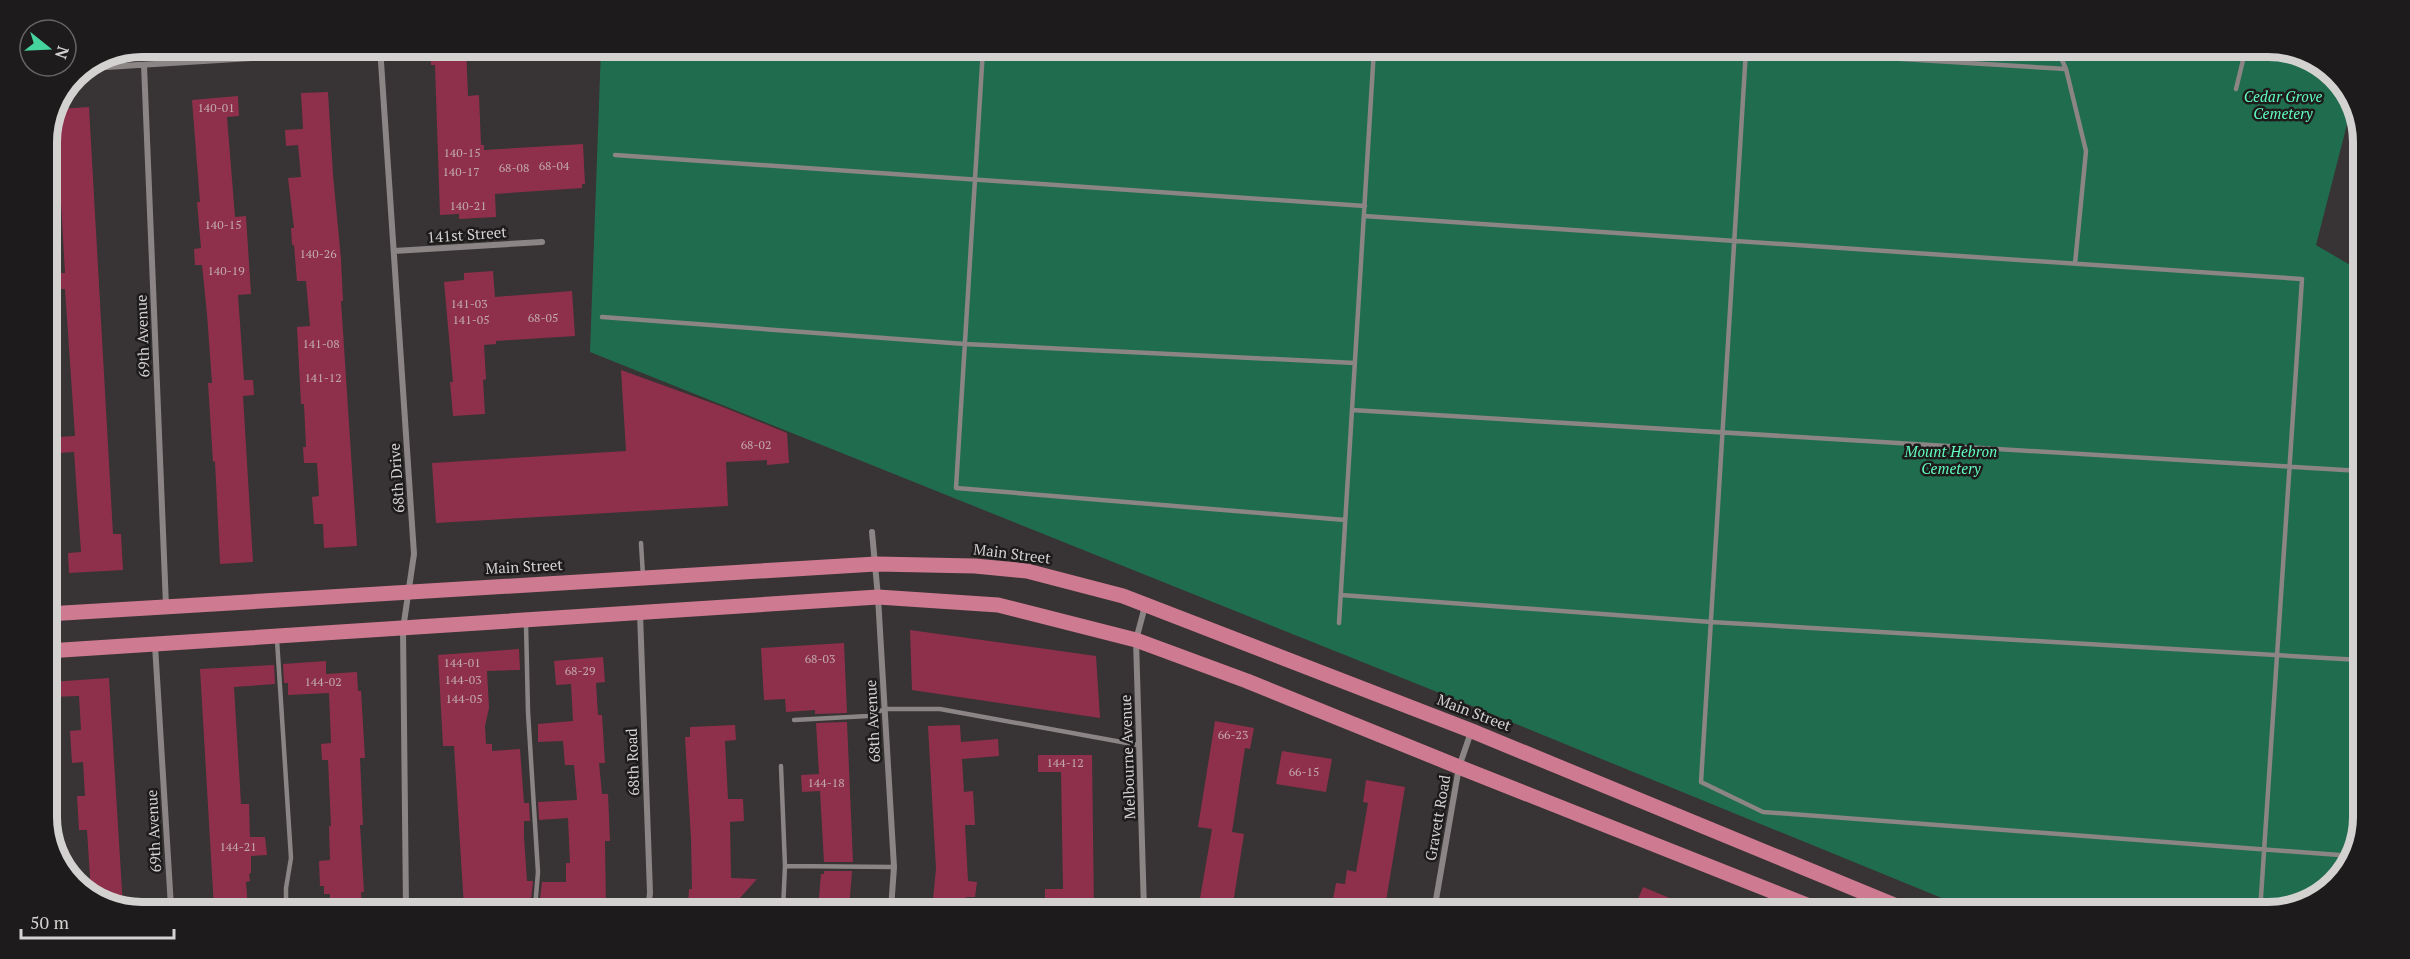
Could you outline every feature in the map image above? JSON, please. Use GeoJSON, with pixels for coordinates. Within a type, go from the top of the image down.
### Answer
{"type":"FeatureCollection","features":[{"type":"Feature","properties":{"kind":"main road","name":"Main Street"},"geometry":{"type":"LineString","coordinates":[[57,613],[876,564],[975,566],[1027,571],[1146,603],[1472,731],[1887,902]]}},
{"type":"Feature","properties":{"kind":"main road"},"geometry":{"type":"LineString","coordinates":[[57,650],[878,597],[998,605],[1136,640],[1247,681],[1799,902]]}},
{"type":"Feature","properties":{"kind":"street"},"geometry":{"type":"LineString","coordinates":[[101,67],[262,57]]}},
{"type":"Feature","properties":{"kind":"street","name":"68th Drive"},"geometry":{"type":"LineString","coordinates":[[381,57],[414,554],[404,629],[406,902]]}},
{"type":"Feature","properties":{"kind":"street","name":"69th Avenue"},"geometry":{"type":"LineString","coordinates":[[144,65],[166,606]]}},
{"type":"Feature","properties":{"kind":"street","name":"141st Street"},"geometry":{"type":"LineString","coordinates":[[394,251],[542,242]]}},
{"type":"Feature","properties":{"kind":"street","name":"68th Avenue"},"geometry":{"type":"LineString","coordinates":[[872,532],[876,564],[894,867],[892,902]]}},
{"type":"Feature","properties":{"kind":"street","name":"Melbourne Avenue"},"geometry":{"type":"LineString","coordinates":[[1144,902],[1136,640],[1146,603]]}},
{"type":"Feature","properties":{"kind":"street","name":"68th Road"},"geometry":{"type":"LineString","coordinates":[[640,613],[649,902]]}},
{"type":"Feature","properties":{"kind":"street","name":"69th Avenue"},"geometry":{"type":"LineString","coordinates":[[155,645],[171,902]]}},
{"type":"Feature","properties":{"kind":"street","name":"Gravett Road"},"geometry":{"type":"LineString","coordinates":[[1435,902],[1459,767],[1472,731]]}},
{"type":"Feature","properties":{"kind":"lane"},"geometry":{"type":"LineString","coordinates":[[982,57],[956,488],[1345,520]]}},
{"type":"Feature","properties":{"kind":"lane"},"geometry":{"type":"LineString","coordinates":[[1339,623],[1374,57]]}},
{"type":"Feature","properties":{"kind":"lane"},"geometry":{"type":"LineString","coordinates":[[1746,57],[1701,782],[1763,812],[2344,855]]}},
{"type":"Feature","properties":{"kind":"lane"},"geometry":{"type":"LineString","coordinates":[[1868,57],[2066,69]]}},
{"type":"Feature","properties":{"kind":"lane"},"geometry":{"type":"LineString","coordinates":[[2061,57],[2066,69],[2086,151],[2075,264]]}},
{"type":"Feature","properties":{"kind":"lane"},"geometry":{"type":"LineString","coordinates":[[2236,89],[2244,57]]}},
{"type":"Feature","properties":{"kind":"lane"},"geometry":{"type":"LineString","coordinates":[[615,155],[1365,206]]}},
{"type":"Feature","properties":{"kind":"lane"},"geometry":{"type":"LineString","coordinates":[[1364,216],[2302,279],[2261,902]]}},
{"type":"Feature","properties":{"kind":"lane"},"geometry":{"type":"LineString","coordinates":[[602,317],[965,344],[1355,363]]}},
{"type":"Feature","properties":{"kind":"lane"},"geometry":{"type":"LineString","coordinates":[[1352,410],[2353,471]]}},
{"type":"Feature","properties":{"kind":"lane"},"geometry":{"type":"LineString","coordinates":[[641,543],[643,578]]}},
{"type":"Feature","properties":{"kind":"lane"},"geometry":{"type":"LineString","coordinates":[[1341,595],[1711,622],[2353,660]]}},
{"type":"Feature","properties":{"kind":"lane"},"geometry":{"type":"LineString","coordinates":[[526,621],[528,712],[538,872],[536,902]]}},
{"type":"Feature","properties":{"kind":"lane"},"geometry":{"type":"LineString","coordinates":[[277,637],[291,858],[286,902]]}},
{"type":"Feature","properties":{"kind":"lane"},"geometry":{"type":"LineString","coordinates":[[794,720],[868,716],[885,709],[940,709],[1138,745]]}},
{"type":"Feature","properties":{"kind":"lane"},"geometry":{"type":"LineString","coordinates":[[781,766],[785,867],[783,902]]}},
{"type":"Feature","properties":{"kind":"lane"},"geometry":{"type":"LineString","coordinates":[[785,867],[894,867]]}},
{"type":"Feature","properties":{"kind":"green space","name":"Mount Hebron Cemetery"},"geometry":{"type":"Polygon","coordinates":[[[601,57],[2268,57],[2296,61],[2320,74],[2336,90],[2349,116],[2316,245],[2353,267],[2353,818],[2349,845],[2339,864],[2320,885],[2296,898],[2280,901],[1952,902],[1467,704],[590,352],[601,57]]]}},
{"type":"Feature","properties":{"kind":"building"},"geometry":{"type":"Polygon","coordinates":[[[431,57],[466,57],[468,96],[479,95],[481,145],[484,145],[484,150],[583,144],[585,184],[582,184],[582,188],[495,194],[496,217],[459,219],[459,214],[440,215],[435,65],[431,65],[431,57]]]}},
{"type":"Feature","properties":{"kind":"building"},"geometry":{"type":"Polygon","coordinates":[[[328,92],[341,259],[343,301],[341,301],[357,546],[324,548],[323,524],[314,524],[312,497],[319,496],[317,463],[304,463],[303,447],[306,447],[304,404],[301,404],[297,327],[310,326],[306,281],[297,281],[294,245],[292,245],[291,228],[294,228],[288,178],[301,177],[298,145],[286,146],[285,130],[303,129],[301,93],[328,92]]]}},
{"type":"Feature","properties":{"kind":"building"},"geometry":{"type":"Polygon","coordinates":[[[238,96],[239,116],[227,117],[235,217],[246,216],[251,294],[238,295],[244,380],[253,380],[254,395],[243,396],[253,562],[220,564],[215,461],[213,462],[208,383],[212,383],[207,314],[202,265],[195,265],[194,249],[201,248],[192,100],[238,96]]]}},
{"type":"Feature","properties":{"kind":"building"},"geometry":{"type":"Polygon","coordinates":[[[89,107],[113,534],[121,534],[123,570],[69,573],[68,553],[81,552],[74,452],[59,453],[58,437],[75,436],[65,289],[58,289],[57,273],[65,273],[57,139],[63,109],[89,107]]]}},
{"type":"Feature","properties":{"kind":"building"},"geometry":{"type":"Polygon","coordinates":[[[493,271],[495,297],[572,291],[575,336],[496,341],[496,344],[484,345],[485,414],[453,416],[450,382],[453,382],[444,282],[464,280],[464,273],[493,271]]]}},
{"type":"Feature","properties":{"kind":"building"},"geometry":{"type":"Polygon","coordinates":[[[621,370],[787,433],[789,463],[767,465],[767,460],[726,462],[728,506],[436,523],[432,463],[626,451],[621,370]]]}},
{"type":"Feature","properties":{"kind":"building"},"geometry":{"type":"Polygon","coordinates":[[[910,630],[1096,656],[1100,718],[912,690],[910,630]]]}},
{"type":"Feature","properties":{"kind":"building"},"geometry":{"type":"Polygon","coordinates":[[[844,643],[847,713],[815,714],[815,710],[786,712],[785,699],[764,700],[761,648],[844,643]]]}},
{"type":"Feature","properties":{"kind":"building"},"geometry":{"type":"Polygon","coordinates":[[[519,649],[520,670],[487,671],[489,708],[485,726],[486,744],[492,744],[492,751],[520,749],[524,803],[529,803],[530,821],[524,821],[527,881],[533,881],[531,899],[524,899],[524,902],[464,902],[454,746],[443,746],[438,655],[519,649]]]}},
{"type":"Feature","properties":{"kind":"building"},"geometry":{"type":"Polygon","coordinates":[[[603,657],[605,682],[596,683],[598,715],[602,715],[605,763],[599,763],[602,794],[608,794],[610,841],[605,841],[606,902],[540,899],[542,882],[566,882],[566,863],[570,863],[568,818],[539,820],[538,802],[577,800],[574,765],[565,765],[563,741],[538,742],[538,724],[573,721],[571,684],[556,685],[554,661],[603,657]]]}},
{"type":"Feature","properties":{"kind":"building"},"geometry":{"type":"Polygon","coordinates":[[[326,661],[326,674],[357,672],[358,691],[361,691],[365,758],[360,758],[363,825],[360,825],[364,892],[361,892],[362,902],[330,902],[330,894],[324,894],[324,886],[320,886],[319,861],[330,860],[328,760],[322,760],[321,744],[331,743],[329,693],[288,695],[288,683],[284,683],[283,664],[326,661]]]}},
{"type":"Feature","properties":{"kind":"building"},"geometry":{"type":"Polygon","coordinates":[[[274,665],[275,684],[234,687],[241,804],[249,804],[250,837],[265,837],[267,855],[251,856],[250,881],[246,882],[248,902],[214,902],[200,669],[274,665]]]}},
{"type":"Feature","properties":{"kind":"building"},"geometry":{"type":"Polygon","coordinates":[[[109,678],[123,900],[114,898],[90,884],[87,830],[79,830],[77,796],[85,796],[83,762],[72,763],[70,731],[81,730],[79,696],[57,697],[57,682],[109,678]]]}},
{"type":"Feature","properties":{"kind":"building"},"geometry":{"type":"Polygon","coordinates":[[[1215,721],[1254,728],[1250,749],[1245,748],[1232,832],[1244,834],[1233,902],[1199,902],[1212,829],[1198,827],[1215,721]]]}},
{"type":"Feature","properties":{"kind":"building"},"geometry":{"type":"Polygon","coordinates":[[[847,722],[853,862],[824,862],[820,791],[802,792],[801,775],[819,774],[816,723],[847,722]]]}},
{"type":"Feature","properties":{"kind":"building"},"geometry":{"type":"Polygon","coordinates":[[[735,725],[736,740],[725,741],[728,799],[743,799],[744,821],[730,822],[731,878],[757,879],[736,902],[688,902],[689,889],[692,889],[685,737],[690,737],[690,727],[735,725]]]}},
{"type":"Feature","properties":{"kind":"building"},"geometry":{"type":"Polygon","coordinates":[[[960,725],[961,742],[998,739],[999,756],[962,759],[964,792],[973,791],[975,825],[965,825],[968,881],[977,882],[975,897],[966,897],[966,902],[933,902],[936,869],[928,726],[960,725]]]}},
{"type":"Feature","properties":{"kind":"building"},"geometry":{"type":"Polygon","coordinates":[[[1282,751],[1332,759],[1326,792],[1276,784],[1282,751]]]}},
{"type":"Feature","properties":{"kind":"building"},"geometry":{"type":"Polygon","coordinates":[[[1038,755],[1092,755],[1094,902],[1045,902],[1045,889],[1063,889],[1061,772],[1038,772],[1038,755]]]}},
{"type":"Feature","properties":{"kind":"building"},"geometry":{"type":"Polygon","coordinates":[[[1366,780],[1405,787],[1386,902],[1347,902],[1333,899],[1336,883],[1345,884],[1347,870],[1356,872],[1368,803],[1363,802],[1366,780]]]}},
{"type":"Feature","properties":{"kind":"building"},"geometry":{"type":"Polygon","coordinates":[[[824,871],[852,871],[850,902],[819,902],[821,874],[824,874],[824,871]]]}},
{"type":"Feature","properties":{"kind":"building"},"geometry":{"type":"Polygon","coordinates":[[[1643,887],[1679,902],[1637,902],[1643,887]]]}},
{"type":"Feature","properties":{"kind":"park label","name":"Cedar Grove Cemetery"},"geometry":{"type":"Point","coordinates":[2283,106]}}]}
